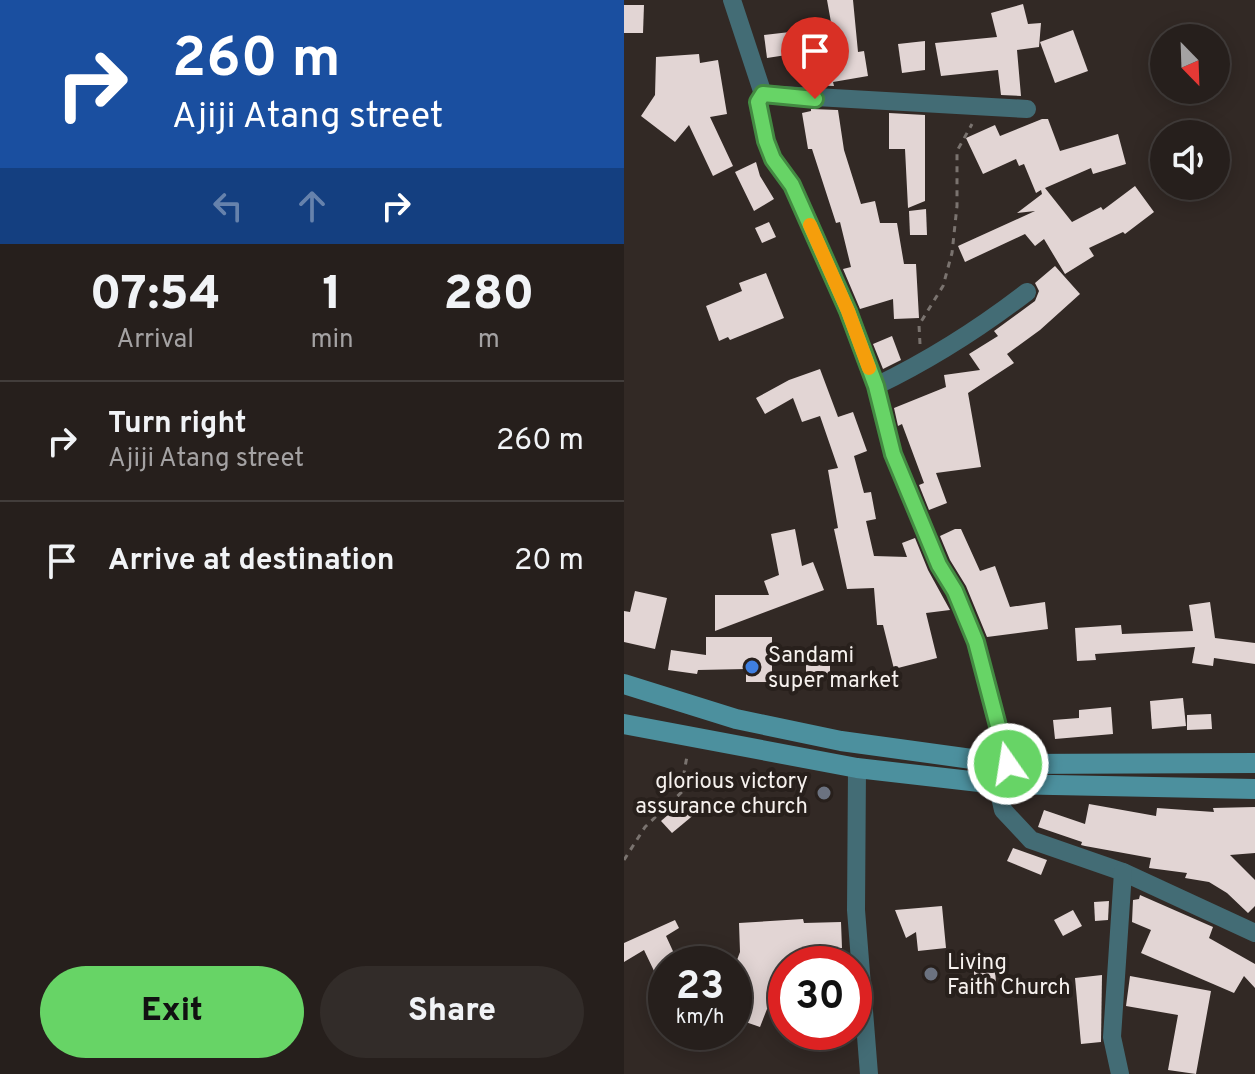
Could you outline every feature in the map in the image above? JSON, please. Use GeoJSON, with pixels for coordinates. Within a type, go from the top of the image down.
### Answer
{"type":"FeatureCollection","features":[{"type":"Feature","properties":{"kind":"main road"},"geometry":{"type":"LineString","coordinates":[[624,684],[736,719],[841,741],[1008,764],[1255,763]]}},
{"type":"Feature","properties":{"kind":"main road"},"geometry":{"type":"LineString","coordinates":[[624,724],[857,768],[997,784],[1255,789]]}},
{"type":"Feature","properties":{"kind":"street"},"geometry":{"type":"LineString","coordinates":[[732,0],[763,94]]}},
{"type":"Feature","properties":{"kind":"street"},"geometry":{"type":"LineString","coordinates":[[763,94],[1027,109]]}},
{"type":"Feature","properties":{"kind":"street"},"geometry":{"type":"LineString","coordinates":[[763,94],[758,102],[766,141],[773,159],[792,185],[848,311],[876,386],[893,454],[939,565],[955,591],[976,642],[1008,764]]}},
{"type":"Feature","properties":{"kind":"street"},"geometry":{"type":"LineString","coordinates":[[876,386],[922,364],[983,326],[1027,292]]}},
{"type":"Feature","properties":{"kind":"street"},"geometry":{"type":"LineString","coordinates":[[857,768],[856,910],[869,1074]]}},
{"type":"Feature","properties":{"kind":"street"},"geometry":{"type":"LineString","coordinates":[[997,784],[1003,810],[1031,840],[1123,872],[1255,933]]}},
{"type":"Feature","properties":{"kind":"street"},"geometry":{"type":"LineString","coordinates":[[1120,1074],[1112,1037],[1123,872]]}},
{"type":"Feature","properties":{"kind":"path"},"geometry":{"type":"LineString","coordinates":[[922,364],[919,325],[943,286],[952,253],[957,206],[957,151],[982,106]]}},
{"type":"Feature","properties":{"kind":"path"},"geometry":{"type":"LineString","coordinates":[[624,860],[645,827],[687,787],[684,773],[691,737]]}},
{"type":"Feature","properties":{"kind":"building"},"geometry":{"type":"Polygon","coordinates":[[[827,0],[853,0],[858,52],[864,51],[868,76],[833,82],[834,86],[808,85],[803,43],[834,39],[827,0]]]}},
{"type":"Feature","properties":{"kind":"building"},"geometry":{"type":"Polygon","coordinates":[[[1023,4],[1028,24],[1041,23],[1039,47],[1017,50],[1021,96],[1001,95],[998,70],[941,76],[935,43],[997,37],[991,13],[1023,4]]]}},
{"type":"Feature","properties":{"kind":"building"},"geometry":{"type":"Polygon","coordinates":[[[624,5],[644,5],[643,33],[624,33],[624,5]]]}},
{"type":"Feature","properties":{"kind":"building"},"geometry":{"type":"Polygon","coordinates":[[[1073,30],[1088,71],[1055,83],[1040,42],[1073,30]]]}},
{"type":"Feature","properties":{"kind":"building"},"geometry":{"type":"Polygon","coordinates":[[[790,32],[793,54],[767,58],[764,35],[790,32]]]}},
{"type":"Feature","properties":{"kind":"building"},"geometry":{"type":"Polygon","coordinates":[[[925,41],[925,70],[902,73],[898,44],[925,41]]]}},
{"type":"Feature","properties":{"kind":"building"},"geometry":{"type":"Polygon","coordinates":[[[699,54],[700,63],[718,60],[727,114],[710,117],[733,166],[713,176],[689,125],[675,142],[641,116],[655,95],[656,57],[699,54]]]}},
{"type":"Feature","properties":{"kind":"building"},"geometry":{"type":"Polygon","coordinates":[[[811,109],[838,110],[844,150],[861,204],[875,201],[880,223],[897,223],[904,264],[916,264],[919,318],[894,319],[893,299],[860,309],[843,269],[851,267],[840,222],[836,223],[812,149],[808,149],[802,113],[811,109]]]}},
{"type":"Feature","properties":{"kind":"building"},"geometry":{"type":"Polygon","coordinates":[[[889,113],[925,115],[925,201],[908,208],[905,149],[889,149],[889,113]]]}},
{"type":"Feature","properties":{"kind":"building"},"geometry":{"type":"Polygon","coordinates":[[[1048,119],[1060,151],[1118,134],[1126,164],[1093,174],[1091,168],[1045,188],[1072,222],[1101,207],[1103,210],[1135,186],[1154,212],[1125,234],[1123,232],[1089,248],[1094,256],[1065,274],[1044,239],[1035,246],[1025,234],[965,262],[958,246],[1035,211],[1017,213],[1042,194],[1041,190],[1036,193],[1024,164],[1019,166],[1016,159],[983,174],[966,138],[995,125],[1000,136],[1048,119]]]}},
{"type":"Feature","properties":{"kind":"building"},"geometry":{"type":"Polygon","coordinates":[[[756,162],[760,176],[774,199],[754,211],[735,172],[756,162]]]}},
{"type":"Feature","properties":{"kind":"building"},"geometry":{"type":"Polygon","coordinates":[[[926,209],[927,235],[910,235],[909,211],[926,209]]]}},
{"type":"Feature","properties":{"kind":"building"},"geometry":{"type":"Polygon","coordinates":[[[769,222],[776,237],[762,243],[755,228],[769,222]]]}},
{"type":"Feature","properties":{"kind":"building"},"geometry":{"type":"Polygon","coordinates":[[[1055,266],[1080,294],[1040,330],[1007,354],[1014,363],[968,393],[981,467],[936,473],[947,503],[929,510],[919,485],[924,483],[902,424],[898,426],[894,408],[946,387],[944,375],[980,370],[969,354],[998,336],[994,331],[1035,301],[1039,291],[1035,283],[1055,266]]]}},
{"type":"Feature","properties":{"kind":"building"},"geometry":{"type":"Polygon","coordinates":[[[766,273],[784,318],[730,340],[728,337],[719,341],[706,306],[742,291],[739,283],[766,273]]]}},
{"type":"Feature","properties":{"kind":"building"},"geometry":{"type":"Polygon","coordinates":[[[892,336],[901,360],[883,369],[873,344],[892,336]]]}},
{"type":"Feature","properties":{"kind":"building"},"geometry":{"type":"Polygon","coordinates":[[[820,369],[838,417],[853,412],[867,451],[854,456],[864,493],[871,492],[876,519],[866,521],[874,556],[907,557],[902,543],[915,538],[950,610],[926,613],[937,658],[894,669],[883,625],[877,625],[874,588],[847,589],[834,529],[838,528],[828,470],[838,468],[820,416],[802,422],[793,398],[765,414],[756,398],[789,380],[820,369]]]}},
{"type":"Feature","properties":{"kind":"building"},"geometry":{"type":"Polygon","coordinates":[[[795,529],[802,566],[813,562],[824,590],[715,631],[715,595],[769,595],[764,581],[779,575],[771,534],[795,529]]]}},
{"type":"Feature","properties":{"kind":"building"},"geometry":{"type":"Polygon","coordinates":[[[961,529],[980,571],[995,566],[1010,607],[1045,602],[1048,629],[987,637],[966,586],[940,536],[961,529]]]}},
{"type":"Feature","properties":{"kind":"building"},"geometry":{"type":"Polygon","coordinates":[[[635,591],[667,598],[655,649],[624,642],[624,611],[630,612],[635,591]]]}},
{"type":"Feature","properties":{"kind":"building"},"geometry":{"type":"Polygon","coordinates":[[[1210,602],[1215,638],[1255,643],[1255,664],[1214,658],[1213,666],[1192,663],[1195,647],[1095,654],[1096,660],[1077,661],[1075,628],[1121,625],[1122,634],[1193,631],[1189,605],[1210,602]]]}},
{"type":"Feature","properties":{"kind":"building"},"geometry":{"type":"Polygon","coordinates":[[[706,637],[772,637],[772,682],[746,682],[746,669],[698,670],[697,674],[668,670],[671,650],[706,655],[706,637]]]}},
{"type":"Feature","properties":{"kind":"building"},"geometry":{"type":"Polygon","coordinates":[[[806,657],[830,657],[830,679],[806,680],[806,657]]]}},
{"type":"Feature","properties":{"kind":"building"},"geometry":{"type":"Polygon","coordinates":[[[1183,698],[1186,726],[1152,729],[1150,701],[1183,698]]]}},
{"type":"Feature","properties":{"kind":"building"},"geometry":{"type":"Polygon","coordinates":[[[1111,707],[1113,734],[1055,739],[1053,720],[1079,718],[1079,710],[1111,707]]]}},
{"type":"Feature","properties":{"kind":"building"},"geometry":{"type":"Polygon","coordinates":[[[1211,714],[1212,729],[1187,730],[1187,715],[1211,714]]]}},
{"type":"Feature","properties":{"kind":"building"},"geometry":{"type":"Polygon","coordinates":[[[685,800],[696,813],[672,833],[661,821],[685,800]]]}},
{"type":"Feature","properties":{"kind":"building"},"geometry":{"type":"Polygon","coordinates":[[[1089,804],[1156,816],[1157,808],[1214,812],[1213,808],[1255,807],[1255,853],[1230,855],[1255,880],[1255,906],[1248,913],[1227,893],[1209,882],[1185,878],[1187,873],[1149,868],[1151,858],[1081,845],[1082,842],[1038,827],[1044,810],[1085,824],[1089,804]]]}},
{"type":"Feature","properties":{"kind":"building"},"geometry":{"type":"Polygon","coordinates":[[[1013,848],[1047,860],[1041,875],[1007,861],[1013,848]]]}},
{"type":"Feature","properties":{"kind":"building"},"geometry":{"type":"Polygon","coordinates":[[[1140,895],[1213,927],[1209,938],[1255,964],[1255,988],[1244,976],[1234,993],[1141,953],[1151,930],[1132,922],[1133,900],[1139,899],[1140,895]]]}},
{"type":"Feature","properties":{"kind":"building"},"geometry":{"type":"Polygon","coordinates":[[[1109,901],[1108,920],[1095,921],[1094,902],[1109,901]]]}},
{"type":"Feature","properties":{"kind":"building"},"geometry":{"type":"Polygon","coordinates":[[[942,906],[946,948],[918,951],[916,932],[906,938],[895,910],[942,906]]]}},
{"type":"Feature","properties":{"kind":"building"},"geometry":{"type":"Polygon","coordinates":[[[1073,910],[1082,926],[1063,936],[1054,920],[1073,910]]]}},
{"type":"Feature","properties":{"kind":"building"},"geometry":{"type":"Polygon","coordinates":[[[803,919],[804,923],[841,922],[842,946],[768,946],[768,1009],[760,1027],[752,1024],[752,946],[740,946],[739,923],[803,919]]]}},
{"type":"Feature","properties":{"kind":"building"},"geometry":{"type":"Polygon","coordinates":[[[675,920],[679,928],[666,936],[671,946],[648,946],[648,958],[644,950],[624,962],[624,943],[675,920]]]}},
{"type":"Feature","properties":{"kind":"building"},"geometry":{"type":"Polygon","coordinates":[[[995,969],[996,984],[974,985],[974,970],[995,969]]]}},
{"type":"Feature","properties":{"kind":"building"},"geometry":{"type":"Polygon","coordinates":[[[1102,975],[1101,1042],[1081,1044],[1075,978],[1102,975]]]}},
{"type":"Feature","properties":{"kind":"building"},"geometry":{"type":"Polygon","coordinates":[[[1130,976],[1211,991],[1196,1074],[1168,1070],[1178,1015],[1126,1006],[1130,976]]]}},
{"type":"Feature","properties":{"kind":"slow traffic"},"geometry":{"type":"LineString","coordinates":[[810,225],[869,368]]}},
{"type":"Feature","properties":{"kind":"place","name":"Sandami super market"},"geometry":{"type":"Point","coordinates":[752,667]}},
{"type":"Feature","properties":{"kind":"place","name":"glorious victory assurance church"},"geometry":{"type":"Point","coordinates":[824,793]}},
{"type":"Feature","properties":{"kind":"place","name":"Living Faith Church"},"geometry":{"type":"Point","coordinates":[931,974]}},
{"type":"Feature","properties":{"kind":"route"},"geometry":{"type":"LineString","coordinates":[[815,99],[763,94],[758,102],[766,141],[773,159],[792,185],[848,311],[876,386],[893,454],[939,565],[955,591],[976,642],[1008,764]]}}]}
